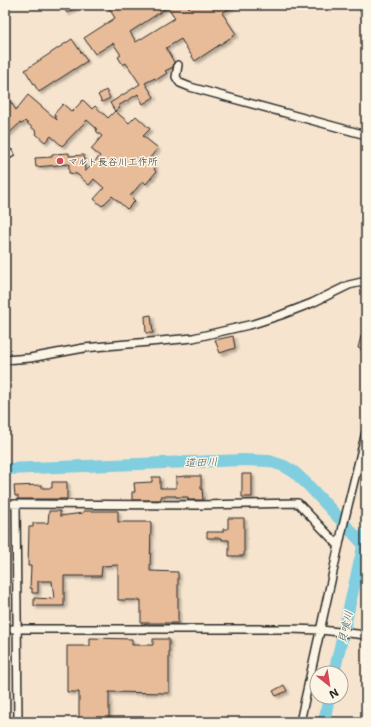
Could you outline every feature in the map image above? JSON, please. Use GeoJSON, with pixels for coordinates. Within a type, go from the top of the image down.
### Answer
{"type":"FeatureCollection","features":[{"type":"Feature","properties":{"kind":"street"},"geometry":{"type":"LineString","coordinates":[[178,66],[176,77],[180,83],[190,87],[366,135]]}},
{"type":"Feature","properties":{"kind":"street"},"geometry":{"type":"LineString","coordinates":[[5,360],[30,358],[84,348],[193,338],[253,324],[281,315],[349,286],[366,281]]}},
{"type":"Feature","properties":{"kind":"street"},"geometry":{"type":"LineString","coordinates":[[300,722],[323,630],[339,544],[366,432]]}},
{"type":"Feature","properties":{"kind":"street"},"geometry":{"type":"LineString","coordinates":[[5,504],[199,505],[298,503],[339,544]]}},
{"type":"Feature","properties":{"kind":"street"},"geometry":{"type":"LineString","coordinates":[[16,504],[18,722]]}},
{"type":"Feature","properties":{"kind":"street"},"geometry":{"type":"LineString","coordinates":[[5,630],[323,630],[366,635]]}},
{"type":"Feature","properties":{"kind":"building"},"geometry":{"type":"Polygon","coordinates":[[[62,5],[79,5],[67,13],[62,5]]]}},
{"type":"Feature","properties":{"kind":"building"},"geometry":{"type":"Polygon","coordinates":[[[107,5],[187,5],[189,8],[194,5],[235,5],[222,13],[236,34],[195,61],[181,39],[166,48],[174,62],[173,67],[165,71],[167,73],[156,80],[155,78],[145,83],[154,97],[143,104],[138,94],[118,106],[120,108],[115,111],[110,103],[140,84],[126,63],[123,65],[118,57],[121,55],[113,43],[95,54],[84,38],[115,18],[107,5]],[[168,7],[130,32],[136,42],[175,18],[168,7]]]}},
{"type":"Feature","properties":{"kind":"building"},"geometry":{"type":"Polygon","coordinates":[[[72,39],[87,61],[39,92],[25,70],[72,39]]]}},
{"type":"Feature","properties":{"kind":"building"},"geometry":{"type":"Polygon","coordinates":[[[106,90],[110,98],[102,102],[98,95],[106,90]]]}},
{"type":"Feature","properties":{"kind":"building"},"geometry":{"type":"Polygon","coordinates":[[[5,95],[16,110],[28,95],[57,120],[54,114],[63,104],[72,112],[83,100],[92,109],[95,106],[108,118],[115,111],[129,123],[136,116],[150,129],[143,136],[158,148],[148,160],[156,167],[154,169],[156,172],[146,184],[143,181],[130,196],[135,201],[127,209],[112,196],[102,206],[94,199],[104,188],[94,179],[89,185],[77,174],[69,173],[69,164],[36,167],[35,158],[52,157],[52,154],[69,153],[69,156],[84,155],[85,172],[100,156],[91,149],[102,136],[97,132],[96,128],[87,120],[62,146],[51,136],[45,142],[25,121],[22,124],[20,123],[8,134],[5,131],[5,95]]]}},
{"type":"Feature","properties":{"kind":"building"},"geometry":{"type":"Polygon","coordinates":[[[151,315],[153,333],[146,333],[145,316],[151,315]]]}},
{"type":"Feature","properties":{"kind":"building"},"geometry":{"type":"Polygon","coordinates":[[[233,336],[235,348],[220,353],[215,340],[233,336]]]}},
{"type":"Feature","properties":{"kind":"building"},"geometry":{"type":"Polygon","coordinates":[[[361,336],[366,337],[366,350],[358,348],[361,336]]]}},
{"type":"Feature","properties":{"kind":"building"},"geometry":{"type":"Polygon","coordinates":[[[242,474],[252,474],[252,497],[242,497],[242,474]]]}},
{"type":"Feature","properties":{"kind":"building"},"geometry":{"type":"Polygon","coordinates":[[[201,476],[203,500],[188,500],[188,497],[161,496],[161,500],[132,500],[132,492],[135,492],[134,483],[152,482],[152,477],[160,477],[160,488],[176,488],[176,477],[201,476]]]}},
{"type":"Feature","properties":{"kind":"building"},"geometry":{"type":"Polygon","coordinates":[[[52,482],[67,482],[67,499],[18,499],[18,496],[15,496],[14,486],[42,485],[42,488],[52,488],[52,482]]]}},
{"type":"Feature","properties":{"kind":"building"},"geometry":{"type":"Polygon","coordinates":[[[49,511],[60,511],[60,516],[83,513],[83,511],[118,511],[118,522],[151,522],[150,571],[178,572],[178,623],[141,623],[141,600],[118,600],[118,565],[102,566],[101,576],[64,576],[64,606],[34,606],[34,598],[54,599],[52,581],[38,581],[38,593],[32,593],[32,588],[30,588],[31,566],[28,566],[29,527],[33,527],[33,523],[48,523],[49,511]]]}},
{"type":"Feature","properties":{"kind":"building"},"geometry":{"type":"Polygon","coordinates":[[[228,518],[244,518],[244,556],[229,556],[229,540],[222,540],[222,538],[207,538],[207,532],[223,532],[223,529],[228,529],[228,518]]]}},
{"type":"Feature","properties":{"kind":"building"},"geometry":{"type":"Polygon","coordinates":[[[90,638],[132,639],[132,645],[153,645],[153,639],[169,639],[169,693],[109,692],[109,722],[79,722],[79,692],[67,692],[67,646],[90,646],[90,638]]]}},
{"type":"Feature","properties":{"kind":"building"},"geometry":{"type":"Polygon","coordinates":[[[284,685],[287,691],[276,696],[273,691],[284,685]]]}},
{"type":"Feature","properties":{"kind":"waterway"},"geometry":{"type":"LineString","coordinates":[[359,5],[366,34]]}},
{"type":"Feature","properties":{"kind":"waterway","name":"道田川"},"geometry":{"type":"LineString","coordinates":[[5,469],[244,460],[269,461],[284,466],[294,472],[364,545]]}},
{"type":"Feature","properties":{"kind":"waterway","name":"貝喰川"},"geometry":{"type":"LineString","coordinates":[[336,665],[366,534]]}},
{"type":"Feature","properties":{"kind":"waterway","name":"貝喰川"},"geometry":{"type":"LineString","coordinates":[[324,722],[327,705]]}},
{"type":"Feature","properties":{"kind":"place","name":"マルト長谷川工作所"},"geometry":{"type":"Point","coordinates":[60,161]}}]}
